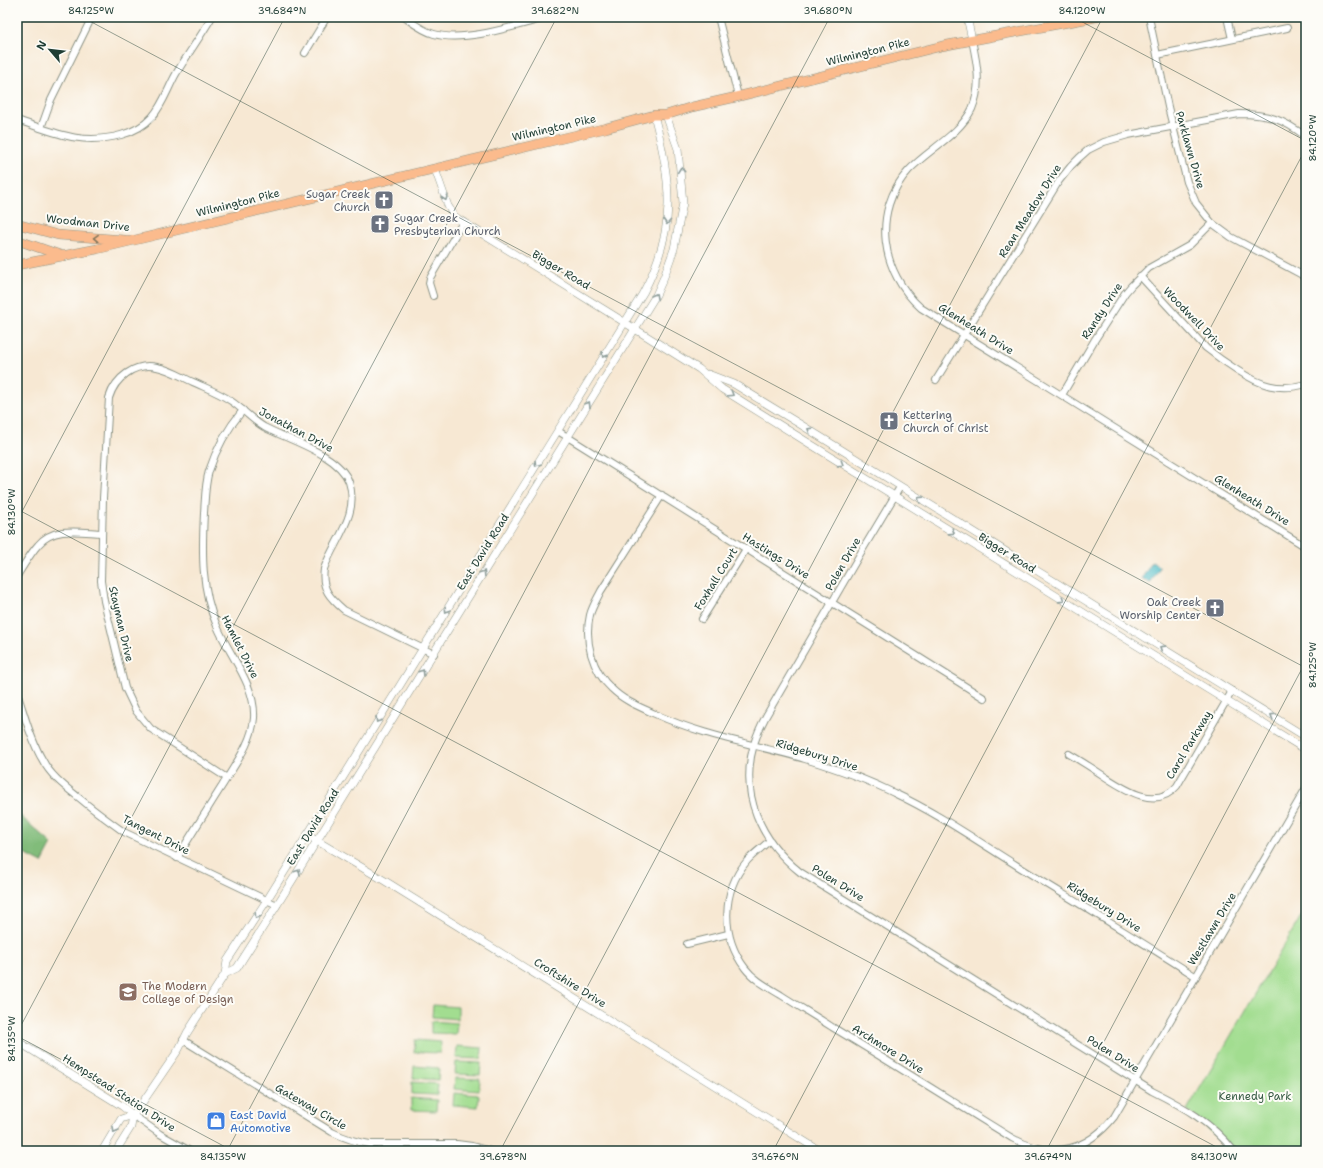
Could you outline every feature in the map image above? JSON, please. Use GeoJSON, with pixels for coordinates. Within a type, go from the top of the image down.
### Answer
{"type":"FeatureCollection","features":[{"type":"Feature","properties":{"kind":"main road","name":"Wilmington Pike"},"geometry":{"type":"LineString","coordinates":[[17,265],[135,240],[435,169],[654,115],[666,115],[704,104],[942,46],[1096,17]]}},
{"type":"Feature","properties":{"kind":"main road","name":"Woodman Drive"},"geometry":{"type":"LineString","coordinates":[[17,224],[38,230],[73,236],[135,240]]}},
{"type":"Feature","properties":{"kind":"main road"},"geometry":{"type":"LineString","coordinates":[[33,245],[38,230]]}},
{"type":"Feature","properties":{"kind":"main road"},"geometry":{"type":"LineString","coordinates":[[17,240],[63,256]]}},
{"type":"Feature","properties":{"kind":"street"},"geometry":{"type":"LineString","coordinates":[[41,128],[51,100],[92,17]]}},
{"type":"Feature","properties":{"kind":"street"},"geometry":{"type":"LineString","coordinates":[[17,120],[66,137],[85,140],[114,137],[138,128],[152,117],[158,109],[175,76],[212,17]]}},
{"type":"Feature","properties":{"kind":"street"},"geometry":{"type":"LineString","coordinates":[[305,53],[326,17]]}},
{"type":"Feature","properties":{"kind":"street"},"geometry":{"type":"LineString","coordinates":[[404,17],[415,25],[433,34],[458,37],[549,17]]}},
{"type":"Feature","properties":{"kind":"street"},"geometry":{"type":"LineString","coordinates":[[718,17],[738,96]]}},
{"type":"Feature","properties":{"kind":"street","name":"Glenheath Drive"},"geometry":{"type":"LineString","coordinates":[[967,17],[978,69],[976,99],[971,110],[959,126],[909,170],[896,189],[888,209],[885,236],[888,257],[893,271],[906,293],[921,308],[1306,547]]}},
{"type":"Feature","properties":{"kind":"street","name":"Parklawn Drive"},"geometry":{"type":"LineString","coordinates":[[1149,17],[1187,182],[1196,203],[1212,223],[1231,237],[1306,277]]}},
{"type":"Feature","properties":{"kind":"street"},"geometry":{"type":"LineString","coordinates":[[1227,17],[1232,39]]}},
{"type":"Feature","properties":{"kind":"street"},"geometry":{"type":"LineString","coordinates":[[1157,55],[1287,28]]}},
{"type":"Feature","properties":{"kind":"street","name":"Rean Meadow Drive"},"geometry":{"type":"LineString","coordinates":[[936,380],[1059,181],[1070,166],[1088,150],[1104,142],[1173,126],[1239,114],[1256,114],[1280,120],[1306,137]]}},
{"type":"Feature","properties":{"kind":"street","name":"East David Road"},"geometry":{"type":"LineString","coordinates":[[116,1151],[131,1127],[133,1115],[178,1049],[225,974],[226,961],[267,900],[626,323],[653,274],[663,246],[667,226],[669,191],[660,137],[654,115]]}},
{"type":"Feature","properties":{"kind":"street","name":"East David Road"},"geometry":{"type":"LineString","coordinates":[[225,974],[237,968],[277,905],[656,295],[664,277],[677,238],[683,202],[678,149],[666,115]]}},
{"type":"Feature","properties":{"kind":"street","name":"Bigger Road"},"geometry":{"type":"LineString","coordinates":[[435,169],[448,206],[455,217],[700,370],[722,389],[1226,702],[1306,750]]}},
{"type":"Feature","properties":{"kind":"street"},"geometry":{"type":"LineString","coordinates":[[434,296],[429,283],[430,278],[463,222]]}},
{"type":"Feature","properties":{"kind":"street","name":"Randy Drive"},"geometry":{"type":"LineString","coordinates":[[1062,396],[1125,293],[1140,276],[1155,264],[1190,245],[1212,223]]}},
{"type":"Feature","properties":{"kind":"street","name":"Woodwell Drive"},"geometry":{"type":"LineString","coordinates":[[1140,276],[1206,348],[1236,370],[1266,386],[1290,388],[1306,384]]}},
{"type":"Feature","properties":{"kind":"street","name":"Jonathan Drive"},"geometry":{"type":"LineString","coordinates":[[118,380],[127,373],[140,367],[158,367],[224,396],[264,427],[328,458],[341,469],[349,482],[352,502],[347,522],[324,569],[323,577],[325,588],[335,602],[344,610],[434,654]]}},
{"type":"Feature","properties":{"kind":"street","name":"Bigger Road"},"geometry":{"type":"LineString","coordinates":[[700,370],[734,384],[1306,737]]}},
{"type":"Feature","properties":{"kind":"street","name":"Stayman Drive"},"geometry":{"type":"LineString","coordinates":[[118,380],[114,385],[109,398],[100,570],[104,600],[125,688],[136,711],[151,729],[227,778]]}},
{"type":"Feature","properties":{"kind":"street","name":"Hamlet Drive"},"geometry":{"type":"LineString","coordinates":[[177,858],[249,740],[254,718],[252,695],[248,685],[222,638],[212,613],[207,594],[202,555],[206,489],[209,471],[228,430],[243,410]]}},
{"type":"Feature","properties":{"kind":"street","name":"Hastings Drive"},"geometry":{"type":"LineString","coordinates":[[558,431],[984,698]]}},
{"type":"Feature","properties":{"kind":"street","name":"Polen Drive"},"geometry":{"type":"LineString","coordinates":[[900,487],[766,716],[753,746],[750,764],[750,787],[753,806],[764,833],[780,854],[800,872],[1204,1121],[1216,1130],[1234,1151]]}},
{"type":"Feature","properties":{"kind":"street","name":"Ridgebury Drive"},"geometry":{"type":"LineString","coordinates":[[662,495],[601,591],[592,609],[588,638],[592,658],[598,672],[611,689],[628,701],[674,723],[718,737],[833,768],[872,783],[914,803],[1195,976]]}},
{"type":"Feature","properties":{"kind":"street"},"geometry":{"type":"LineString","coordinates":[[17,576],[38,545],[47,537],[70,531],[102,534]]}},
{"type":"Feature","properties":{"kind":"street","name":"Foxhall Court"},"geometry":{"type":"LineString","coordinates":[[702,619],[746,549]]}},
{"type":"Feature","properties":{"kind":"street","name":"Carol Parkway"},"geometry":{"type":"LineString","coordinates":[[1069,754],[1133,793],[1148,797],[1164,796],[1170,793],[1177,786],[1232,691]]}},
{"type":"Feature","properties":{"kind":"street","name":"Tangent Drive"},"geometry":{"type":"LineString","coordinates":[[17,693],[33,741],[42,760],[57,780],[124,832],[277,905]]}},
{"type":"Feature","properties":{"kind":"street","name":"Westlawn Drive"},"geometry":{"type":"LineString","coordinates":[[1136,1080],[1195,976],[1306,788]]}},
{"type":"Feature","properties":{"kind":"street","name":"Croftshire Drive"},"geometry":{"type":"LineString","coordinates":[[307,835],[444,917],[820,1151]]}},
{"type":"Feature","properties":{"kind":"street","name":"Archmore Drive"},"geometry":{"type":"LineString","coordinates":[[770,842],[747,861],[735,881],[730,892],[727,913],[728,934],[736,952],[752,975],[810,1014],[1020,1142],[1041,1148],[1073,1150],[1090,1139],[1114,1117],[1136,1080]]}},
{"type":"Feature","properties":{"kind":"street"},"geometry":{"type":"LineString","coordinates":[[687,944],[728,934]]}},
{"type":"Feature","properties":{"kind":"street","name":"Gateway Circle"},"geometry":{"type":"LineString","coordinates":[[183,1040],[332,1132],[345,1138],[370,1144],[457,1144],[491,1151]]}},
{"type":"Feature","properties":{"kind":"street","name":"Hempstead Station Drive"},"geometry":{"type":"LineString","coordinates":[[17,1041],[122,1106],[160,1134],[190,1151]]}},
{"type":"Feature","properties":{"kind":"street","name":"East David Road"},"geometry":{"type":"LineString","coordinates":[[102,1151],[121,1119],[133,1115]]}},
{"type":"Feature","properties":{"kind":"green space"},"geometry":{"type":"Polygon","coordinates":[[[17,813],[52,844],[42,863],[17,850],[17,813]]]}},
{"type":"Feature","properties":{"kind":"green space","name":"Kennedy Park"},"geometry":{"type":"Polygon","coordinates":[[[1306,908],[1306,1151],[1234,1151],[1187,1110],[1306,908]]]}},
{"type":"Feature","properties":{"kind":"green space"},"geometry":{"type":"Polygon","coordinates":[[[433,1005],[458,1007],[458,1019],[432,1017],[433,1005]]]}},
{"type":"Feature","properties":{"kind":"green space"},"geometry":{"type":"Polygon","coordinates":[[[431,1021],[457,1023],[456,1034],[431,1033],[431,1021]]]}},
{"type":"Feature","properties":{"kind":"green space"},"geometry":{"type":"Polygon","coordinates":[[[415,1040],[441,1042],[440,1053],[414,1052],[415,1040]]]}},
{"type":"Feature","properties":{"kind":"green space"},"geometry":{"type":"Polygon","coordinates":[[[457,1046],[482,1048],[481,1059],[456,1058],[457,1046]]]}},
{"type":"Feature","properties":{"kind":"green space"},"geometry":{"type":"Polygon","coordinates":[[[456,1062],[481,1063],[480,1075],[455,1074],[456,1062]]]}},
{"type":"Feature","properties":{"kind":"green space"},"geometry":{"type":"Polygon","coordinates":[[[414,1066],[439,1068],[438,1080],[413,1078],[414,1066]]]}},
{"type":"Feature","properties":{"kind":"green space"},"geometry":{"type":"Polygon","coordinates":[[[455,1078],[480,1079],[479,1091],[454,1089],[455,1078]]]}},
{"type":"Feature","properties":{"kind":"green space"},"geometry":{"type":"Polygon","coordinates":[[[412,1082],[438,1084],[437,1095],[412,1094],[412,1082]]]}},
{"type":"Feature","properties":{"kind":"green space"},"geometry":{"type":"Polygon","coordinates":[[[454,1093],[479,1095],[478,1107],[453,1105],[454,1093]]]}},
{"type":"Feature","properties":{"kind":"green space"},"geometry":{"type":"Polygon","coordinates":[[[411,1098],[437,1100],[436,1111],[411,1110],[411,1098]]]}},
{"type":"Feature","properties":{"kind":"water"},"geometry":{"type":"Polygon","coordinates":[[[1152,562],[1160,567],[1150,583],[1142,578],[1152,562]]]}},
{"type":"Feature","properties":{"kind":"place","name":"Sugar Creek Church"},"geometry":{"type":"Point","coordinates":[384,200]}},
{"type":"Feature","properties":{"kind":"place","name":"Sugar Creek Presbyterian Church"},"geometry":{"type":"Point","coordinates":[380,224]}},
{"type":"Feature","properties":{"kind":"place","name":"Kettering Church of Christ"},"geometry":{"type":"Point","coordinates":[889,421]}},
{"type":"Feature","properties":{"kind":"place","name":"Oak Creek Worship Center"},"geometry":{"type":"Point","coordinates":[1215,608]}},
{"type":"Feature","properties":{"kind":"place","name":"The Modern College of Design"},"geometry":{"type":"Point","coordinates":[128,992]}},
{"type":"Feature","properties":{"kind":"place","name":"East David Automotive"},"geometry":{"type":"Point","coordinates":[216,1121]}}]}
